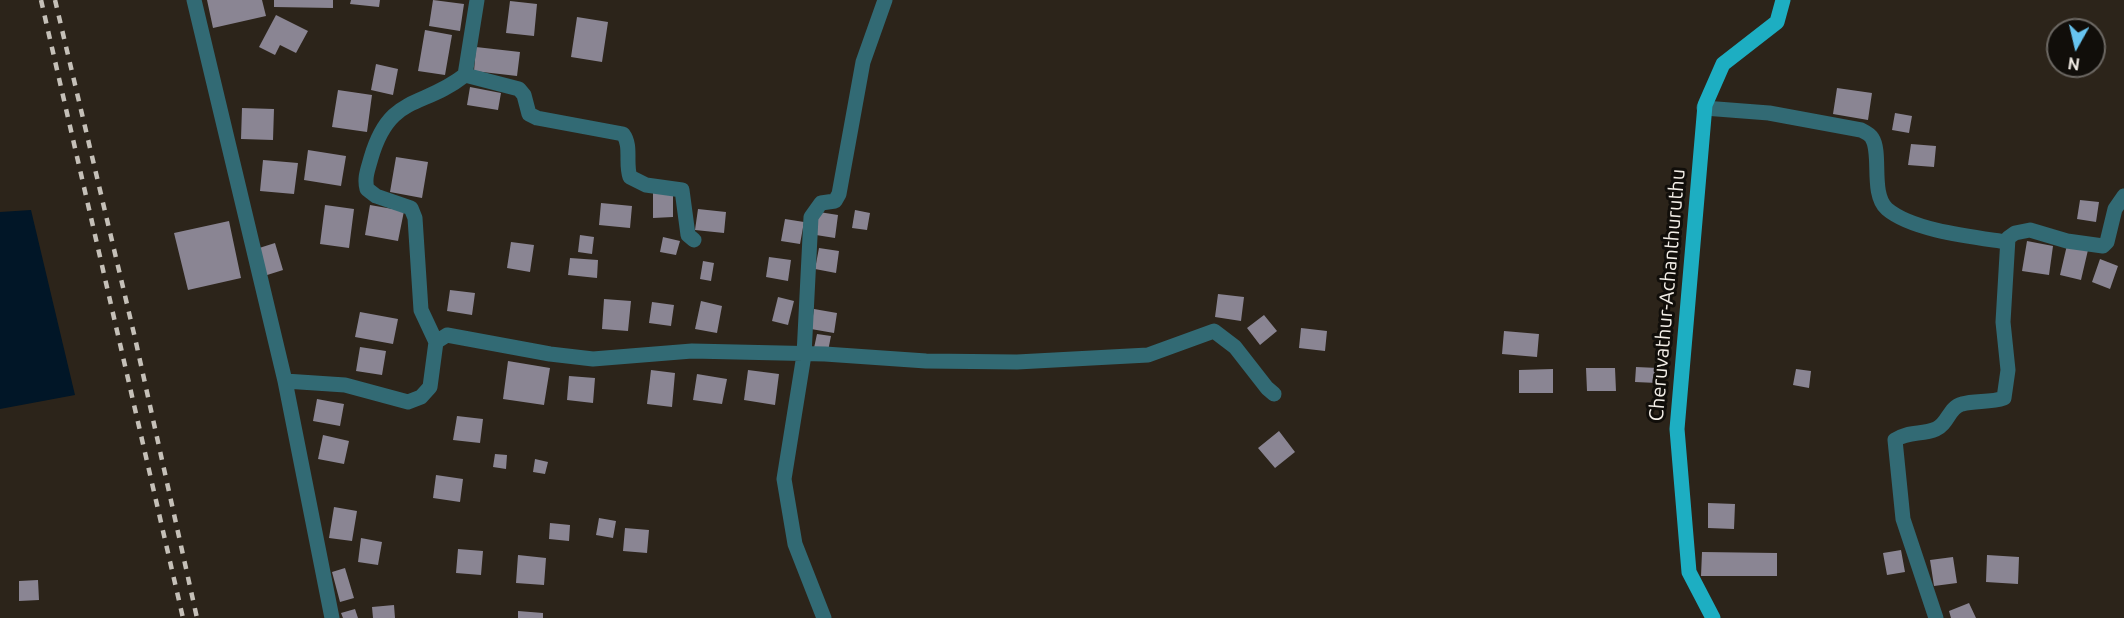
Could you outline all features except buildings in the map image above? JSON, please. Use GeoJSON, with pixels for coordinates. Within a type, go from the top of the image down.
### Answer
{"type":"FeatureCollection","features":[{"type":"Feature","properties":{"kind":"main road","name":"Cheruvathur-Achanthuruthu"},"geometry":{"type":"LineString","coordinates":[[1713,618],[1689,572],[1677,429],[1704,108],[1723,64],[1777,22],[1783,0]]}},
{"type":"Feature","properties":{"kind":"street"},"geometry":{"type":"LineString","coordinates":[[194,0],[285,381],[332,618]]}},
{"type":"Feature","properties":{"kind":"street"},"geometry":{"type":"LineString","coordinates":[[465,75],[477,0]]}},
{"type":"Feature","properties":{"kind":"street"},"geometry":{"type":"LineString","coordinates":[[824,618],[795,544],[784,479],[804,355],[811,217],[821,203],[835,201],[839,194],[863,62],[885,0]]}},
{"type":"Feature","properties":{"kind":"street"},"geometry":{"type":"LineString","coordinates":[[285,381],[345,385],[408,402],[421,397],[430,387],[436,342],[421,310],[415,218],[411,208],[376,196],[367,189],[365,181],[378,135],[392,115],[465,75],[519,89],[524,95],[529,114],[537,118],[623,134],[627,140],[626,168],[630,177],[646,185],[682,190],[688,235],[694,240]]}},
{"type":"Feature","properties":{"kind":"street"},"geometry":{"type":"LineString","coordinates":[[1704,108],[1769,113],[1861,130],[1872,136],[1874,141],[1877,177],[1881,198],[1886,208],[1901,217],[1928,226],[2007,242]]}},
{"type":"Feature","properties":{"kind":"street"},"geometry":{"type":"LineString","coordinates":[[1936,618],[1903,519],[1896,440],[1904,434],[1937,429],[1947,420],[1952,410],[1961,404],[1990,402],[2004,398],[2008,370],[2002,322],[2008,238],[2015,233],[2030,230],[2067,241],[2103,246],[2112,228],[2115,209],[2124,196]]}},
{"type":"Feature","properties":{"kind":"street"},"geometry":{"type":"LineString","coordinates":[[436,342],[447,335],[550,354],[593,359],[692,351],[825,354],[927,362],[1057,361],[1148,355],[1214,331],[1235,346],[1274,394]]}},
{"type":"Feature","properties":{"kind":"water"},"geometry":{"type":"Polygon","coordinates":[[[31,210],[75,395],[0,409],[0,212],[31,210]]]}},
{"type":"Feature","properties":{"kind":"railway"},"geometry":{"type":"LineString","coordinates":[[41,0],[183,618]]}},
{"type":"Feature","properties":{"kind":"railway"},"geometry":{"type":"LineString","coordinates":[[55,0],[135,338],[197,618]]}}]}
